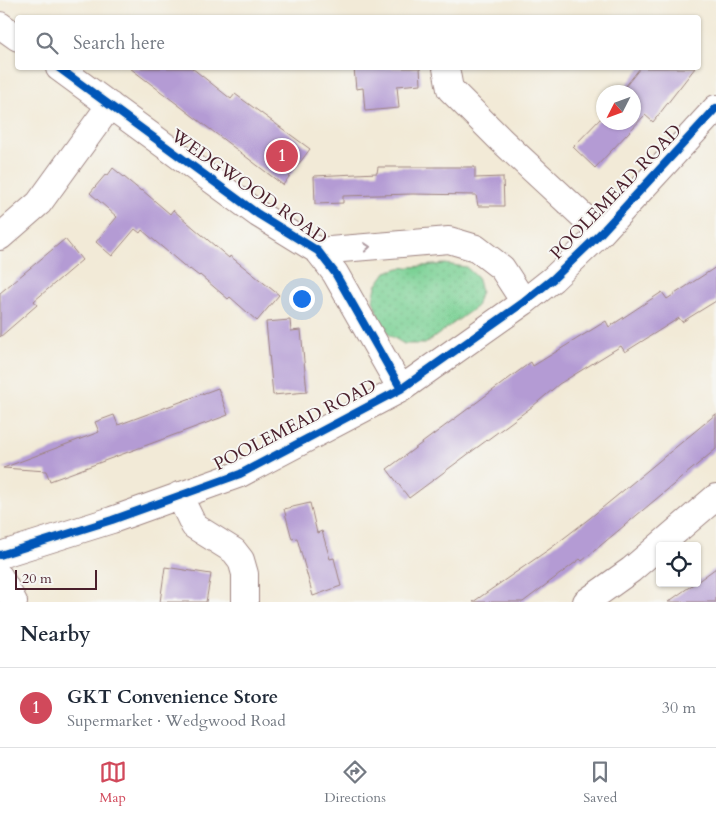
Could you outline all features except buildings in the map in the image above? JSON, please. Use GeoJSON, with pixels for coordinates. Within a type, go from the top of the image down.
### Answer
{"type":"FeatureCollection","features":[{"type":"Feature","properties":{"kind":"street"},"geometry":{"type":"LineString","coordinates":[[0,25],[15,36]]}},
{"type":"Feature","properties":{"kind":"street","name":"WEDGWOOD ROAD"},"geometry":{"type":"LineString","coordinates":[[61,70],[258,214],[318,251],[334,273],[401,389]]}},
{"type":"Feature","properties":{"kind":"street"},"geometry":{"type":"LineString","coordinates":[[446,70],[450,89],[501,140],[601,233]]}},
{"type":"Feature","properties":{"kind":"street"},"geometry":{"type":"LineString","coordinates":[[0,237],[39,203],[110,105]]}},
{"type":"Feature","properties":{"kind":"street","name":"POOLEMEAD ROAD"},"geometry":{"type":"LineString","coordinates":[[0,555],[112,520],[240,474],[401,389],[524,302],[553,279],[601,233],[716,108]]}},
{"type":"Feature","properties":{"kind":"street","name":"WEDGWOOD ROAD"},"geometry":{"type":"LineString","coordinates":[[318,251],[449,240],[476,248],[502,268],[524,302]]}},
{"type":"Feature","properties":{"kind":"street"},"geometry":{"type":"LineString","coordinates":[[179,495],[194,526],[234,552],[241,560],[245,574],[245,602]]}},
{"type":"Feature","properties":{"kind":"street"},"geometry":{"type":"LineString","coordinates":[[586,602],[631,570],[716,497]]}},
{"type":"Feature","properties":{"kind":"street"},"geometry":{"type":"LineString","coordinates":[[0,577],[14,602]]}},
{"type":"Feature","properties":{"kind":"green space"},"geometry":{"type":"Polygon","coordinates":[[[445,264],[466,267],[477,277],[481,291],[476,307],[425,344],[404,344],[389,335],[379,317],[373,300],[376,286],[386,272],[399,268],[445,264]]]}},
{"type":"Feature","properties":{"kind":"cycle path"},"geometry":{"type":"LineString","coordinates":[[62,70],[258,214],[318,251],[335,273],[401,389]]}},
{"type":"Feature","properties":{"kind":"cycle path"},"geometry":{"type":"LineString","coordinates":[[0,555],[112,520],[240,474],[401,389],[524,302],[553,279],[601,233],[716,108]]}},
{"type":"Feature","properties":{"kind":"place","name":"GKT Convenience Store"},"geometry":{"type":"Point","coordinates":[282,156]}}]}
